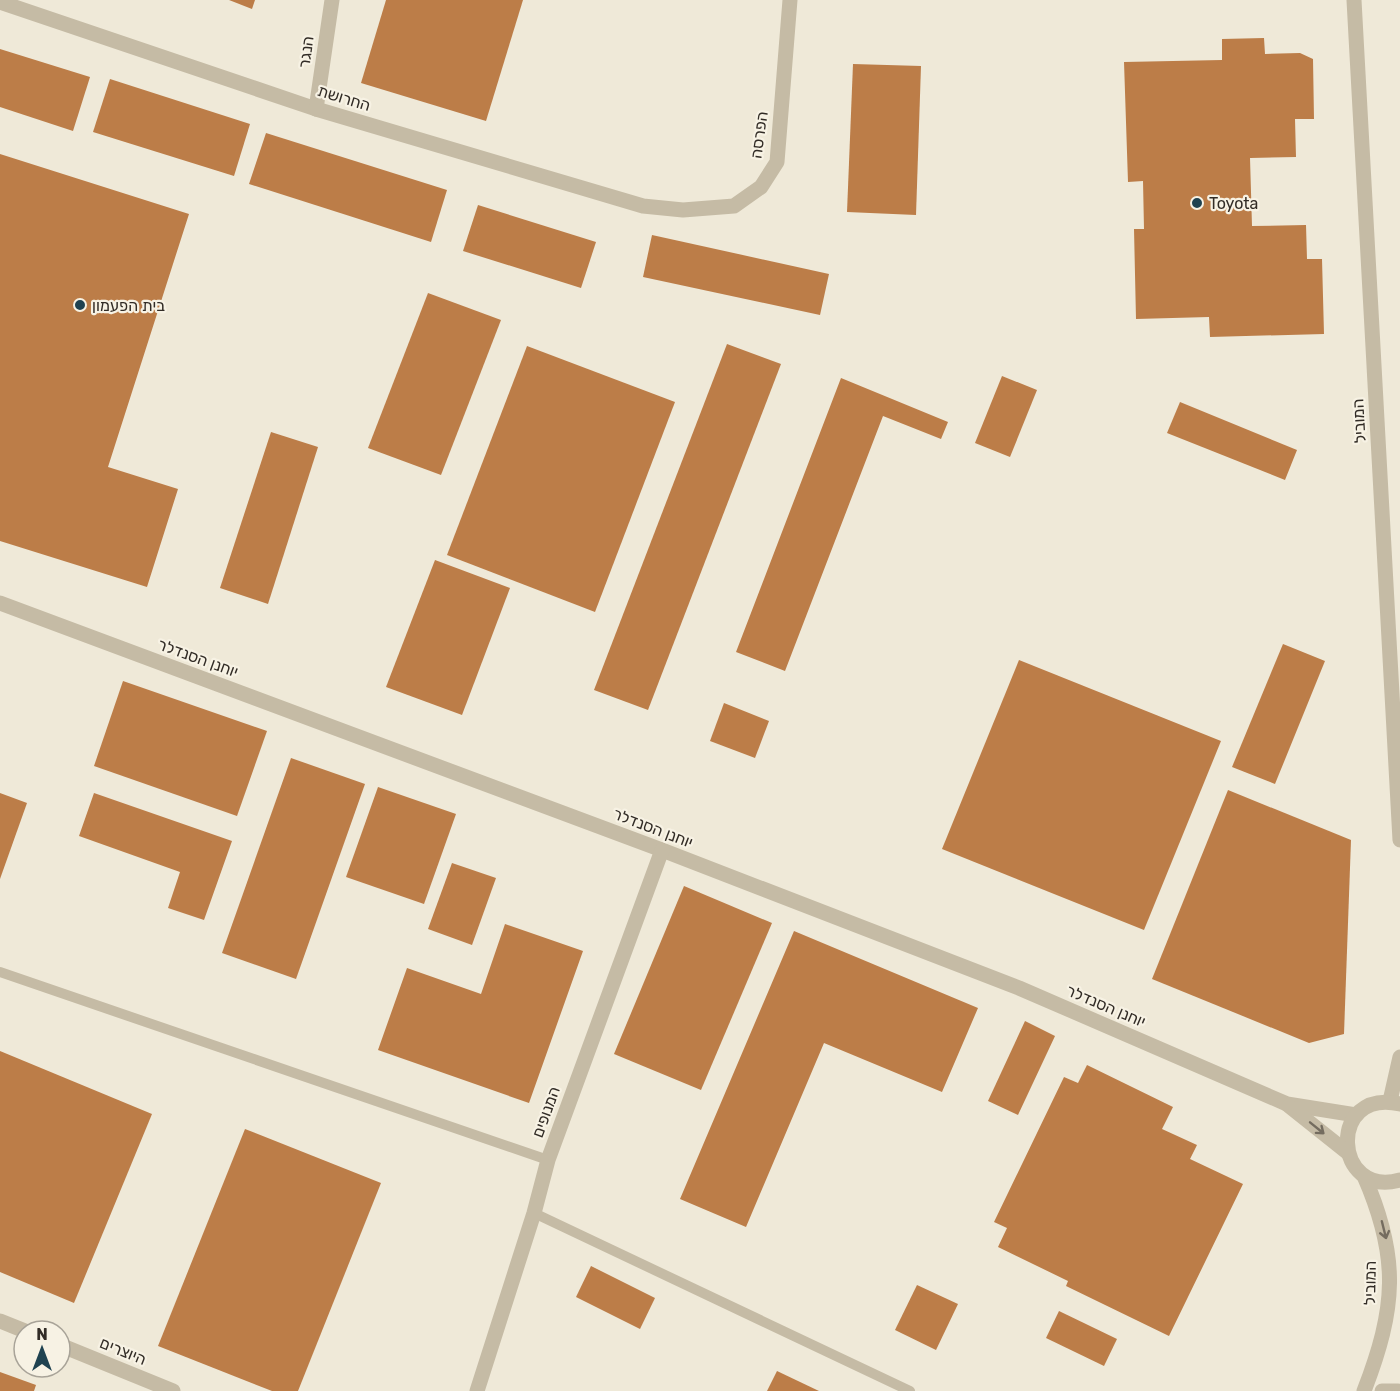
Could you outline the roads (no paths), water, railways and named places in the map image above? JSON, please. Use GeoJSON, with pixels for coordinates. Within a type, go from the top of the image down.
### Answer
{"type":"FeatureCollection","features":[{"type":"Feature","properties":{"kind":"street","name":"הנגר"},"geometry":{"type":"LineString","coordinates":[[316,109],[332,0]]}},
{"type":"Feature","properties":{"kind":"street","name":"הפרסה"},"geometry":{"type":"LineString","coordinates":[[683,210],[734,206],[761,187],[777,162],[790,0]]}},
{"type":"Feature","properties":{"kind":"street","name":"המוביל"},"geometry":{"type":"LineString","coordinates":[[1354,0],[1400,840]]}},
{"type":"Feature","properties":{"kind":"street","name":"החרושת"},"geometry":{"type":"LineString","coordinates":[[0,2],[316,109],[643,206],[683,210]]}},
{"type":"Feature","properties":{"kind":"street","name":"יוחנן הסנדלר"},"geometry":{"type":"LineString","coordinates":[[0,603],[662,850],[1019,988],[1287,1104],[1356,1115]]}},
{"type":"Feature","properties":{"kind":"street","name":"המנופים"},"geometry":{"type":"LineString","coordinates":[[477,1391],[534,1213],[548,1160],[662,850]]}},
{"type":"Feature","properties":{"kind":"street"},"geometry":{"type":"LineString","coordinates":[[1347,1153],[1346,1139],[1349,1126],[1356,1115],[1377,1102],[1395,1102],[1400,1057]]}},
{"type":"Feature","properties":{"kind":"street","name":"יוחנן הסנדלר"},"geometry":{"type":"LineString","coordinates":[[1287,1104],[1347,1153]]}},
{"type":"Feature","properties":{"kind":"street","name":"המוביל"},"geometry":{"type":"LineString","coordinates":[[1347,1153],[1353,1166],[1364,1176],[1376,1203],[1390,1256],[1388,1319],[1378,1355],[1364,1391]]}},
{"type":"Feature","properties":{"kind":"street"},"geometry":{"type":"LineString","coordinates":[[1364,1176],[1377,1182],[1400,1180]]}},
{"type":"Feature","properties":{"kind":"street","name":"היוצרים"},"geometry":{"type":"LineString","coordinates":[[72,1350],[173,1391]]}},
{"type":"Feature","properties":{"kind":"street"},"geometry":{"type":"LineString","coordinates":[[1382,1391],[1398,1391]]}},
{"type":"Feature","properties":{"kind":"lane"},"geometry":{"type":"LineString","coordinates":[[0,972],[548,1160]]}},
{"type":"Feature","properties":{"kind":"lane"},"geometry":{"type":"LineString","coordinates":[[534,1213],[910,1391]]}},
{"type":"Feature","properties":{"kind":"place","name":"Toyota"},"geometry":{"type":"Point","coordinates":[1197,203]}},
{"type":"Feature","properties":{"kind":"place","name":"בית הפעמון"},"geometry":{"type":"Point","coordinates":[80,305]}}]}
